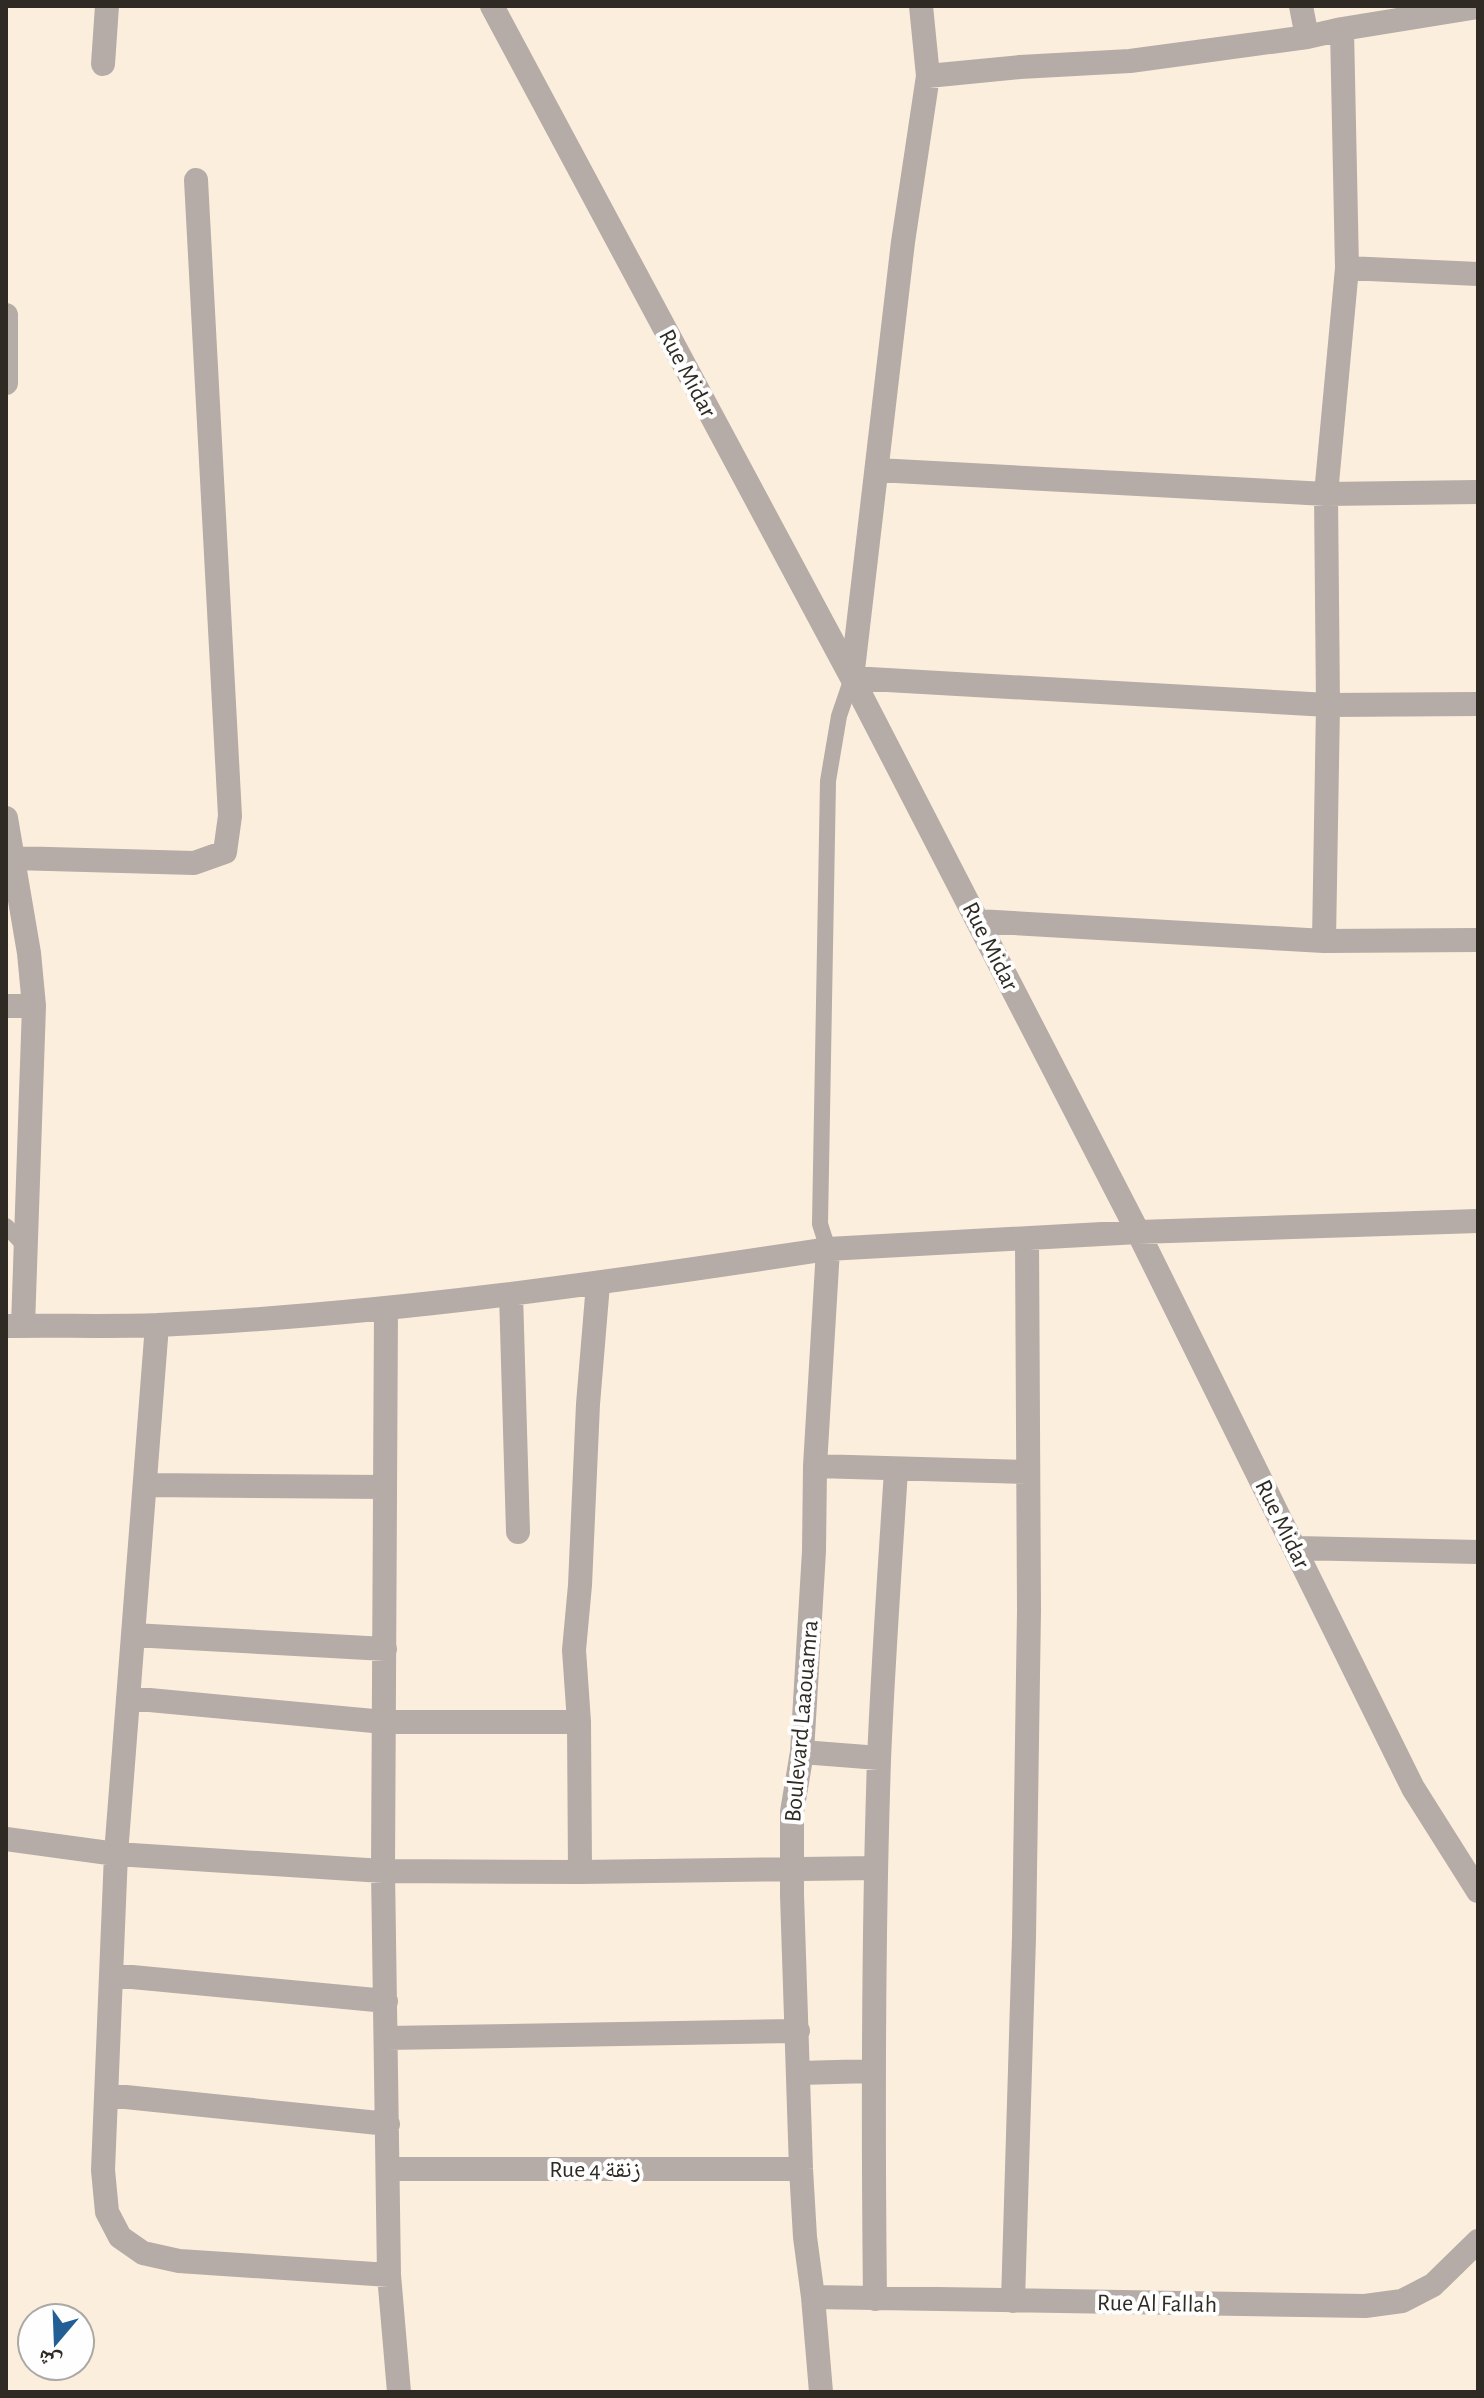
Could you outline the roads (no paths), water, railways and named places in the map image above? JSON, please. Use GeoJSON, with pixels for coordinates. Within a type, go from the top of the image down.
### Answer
{"type":"FeatureCollection","features":[{"type":"Feature","properties":{"kind":"street"},"geometry":{"type":"LineString","coordinates":[[103,64],[107,6]]}},
{"type":"Feature","properties":{"kind":"street","name":"Rue Midar"},"geometry":{"type":"LineString","coordinates":[[492,6],[852,678],[978,921],[1138,1232],[1413,1788],[1478,1891]]}},
{"type":"Feature","properties":{"kind":"street"},"geometry":{"type":"LineString","coordinates":[[921,6],[928,76],[903,242],[852,678],[1328,705],[1478,704]]}},
{"type":"Feature","properties":{"kind":"street"},"geometry":{"type":"LineString","coordinates":[[1301,6],[1307,37]]}},
{"type":"Feature","properties":{"kind":"street"},"geometry":{"type":"LineString","coordinates":[[928,76],[1130,61],[1307,37],[1477,7]]}},
{"type":"Feature","properties":{"kind":"street"},"geometry":{"type":"LineString","coordinates":[[1324,941],[1328,705],[1326,494],[1347,268],[1342,29]]}},
{"type":"Feature","properties":{"kind":"street"},"geometry":{"type":"LineString","coordinates":[[13,858],[194,863],[225,852],[230,816],[196,180]]}},
{"type":"Feature","properties":{"kind":"street"},"geometry":{"type":"LineString","coordinates":[[1347,268],[1478,274]]}},
{"type":"Feature","properties":{"kind":"street"},"geometry":{"type":"LineString","coordinates":[[6,315],[6,383]]}},
{"type":"Feature","properties":{"kind":"street"},"geometry":{"type":"LineString","coordinates":[[877,470],[1326,494],[1478,492]]}},
{"type":"Feature","properties":{"kind":"street"},"geometry":{"type":"LineString","coordinates":[[6,818],[29,953],[34,1006],[26,1247],[15,1326],[157,1325],[386,1308],[598,1284],[828,1249],[1138,1232],[1478,1221]]}},
{"type":"Feature","properties":{"kind":"street"},"geometry":{"type":"LineString","coordinates":[[978,921],[1324,941],[1478,940]]}},
{"type":"Feature","properties":{"kind":"street"},"geometry":{"type":"LineString","coordinates":[[6,1006],[34,1006]]}},
{"type":"Feature","properties":{"kind":"street"},"geometry":{"type":"LineString","coordinates":[[1013,2301],[1024,1937],[1029,1610],[1027,1239]]}},
{"type":"Feature","properties":{"kind":"street","name":"Boulevard Laaouamra"},"geometry":{"type":"LineString","coordinates":[[821,2392],[801,2169],[792,1812],[802,1752],[828,1249]]}},
{"type":"Feature","properties":{"kind":"street"},"geometry":{"type":"LineString","coordinates":[[580,1872],[579,1722],[574,1650],[598,1284]]}},
{"type":"Feature","properties":{"kind":"street"},"geometry":{"type":"LineString","coordinates":[[511,1294],[518,1532]]}},
{"type":"Feature","properties":{"kind":"street"},"geometry":{"type":"LineString","coordinates":[[386,1308],[383,1871],[389,2275],[399,2392]]}},
{"type":"Feature","properties":{"kind":"street"},"geometry":{"type":"LineString","coordinates":[[157,1325],[116,1854],[103,2170],[107,2212],[120,2237],[143,2253],[179,2261],[389,2275]]}},
{"type":"Feature","properties":{"kind":"street"},"geometry":{"type":"LineString","coordinates":[[815,1466],[1028,1472]]}},
{"type":"Feature","properties":{"kind":"street"},"geometry":{"type":"LineString","coordinates":[[875,2299],[873,2071],[876,1868],[879,1758],[896,1470]]}},
{"type":"Feature","properties":{"kind":"street"},"geometry":{"type":"LineString","coordinates":[[145,1485],[385,1487]]}},
{"type":"Feature","properties":{"kind":"street"},"geometry":{"type":"LineString","coordinates":[[1296,1548],[1478,1552]]}},
{"type":"Feature","properties":{"kind":"street"},"geometry":{"type":"LineString","coordinates":[[133,1635],[385,1649]]}},
{"type":"Feature","properties":{"kind":"street"},"geometry":{"type":"LineString","coordinates":[[128,1698],[384,1722],[579,1722]]}},
{"type":"Feature","properties":{"kind":"street"},"geometry":{"type":"LineString","coordinates":[[802,1752],[879,1758]]}},
{"type":"Feature","properties":{"kind":"street"},"geometry":{"type":"LineString","coordinates":[[6,1839],[116,1854],[383,1871],[876,1868]]}},
{"type":"Feature","properties":{"kind":"street"},"geometry":{"type":"LineString","coordinates":[[111,1975],[386,2001]]}},
{"type":"Feature","properties":{"kind":"street"},"geometry":{"type":"LineString","coordinates":[[386,2038],[798,2031]]}},
{"type":"Feature","properties":{"kind":"street"},"geometry":{"type":"LineString","coordinates":[[799,2073],[873,2071]]}},
{"type":"Feature","properties":{"kind":"street"},"geometry":{"type":"LineString","coordinates":[[106,2095],[388,2124]]}},
{"type":"Feature","properties":{"kind":"street","name":"Rue 4 زنقة"},"geometry":{"type":"LineString","coordinates":[[389,2169],[801,2169]]}},
{"type":"Feature","properties":{"kind":"street","name":"Rue Al Fallah"},"geometry":{"type":"LineString","coordinates":[[813,2297],[1365,2306],[1402,2301],[1433,2285],[1478,2241]]}},
{"type":"Feature","properties":{"kind":"lane"},"geometry":{"type":"LineString","coordinates":[[828,1249],[820,1224],[828,781],[839,716],[852,678]]}},
{"type":"Feature","properties":{"kind":"lane"},"geometry":{"type":"LineString","coordinates":[[6,1226],[26,1247]]}}]}
